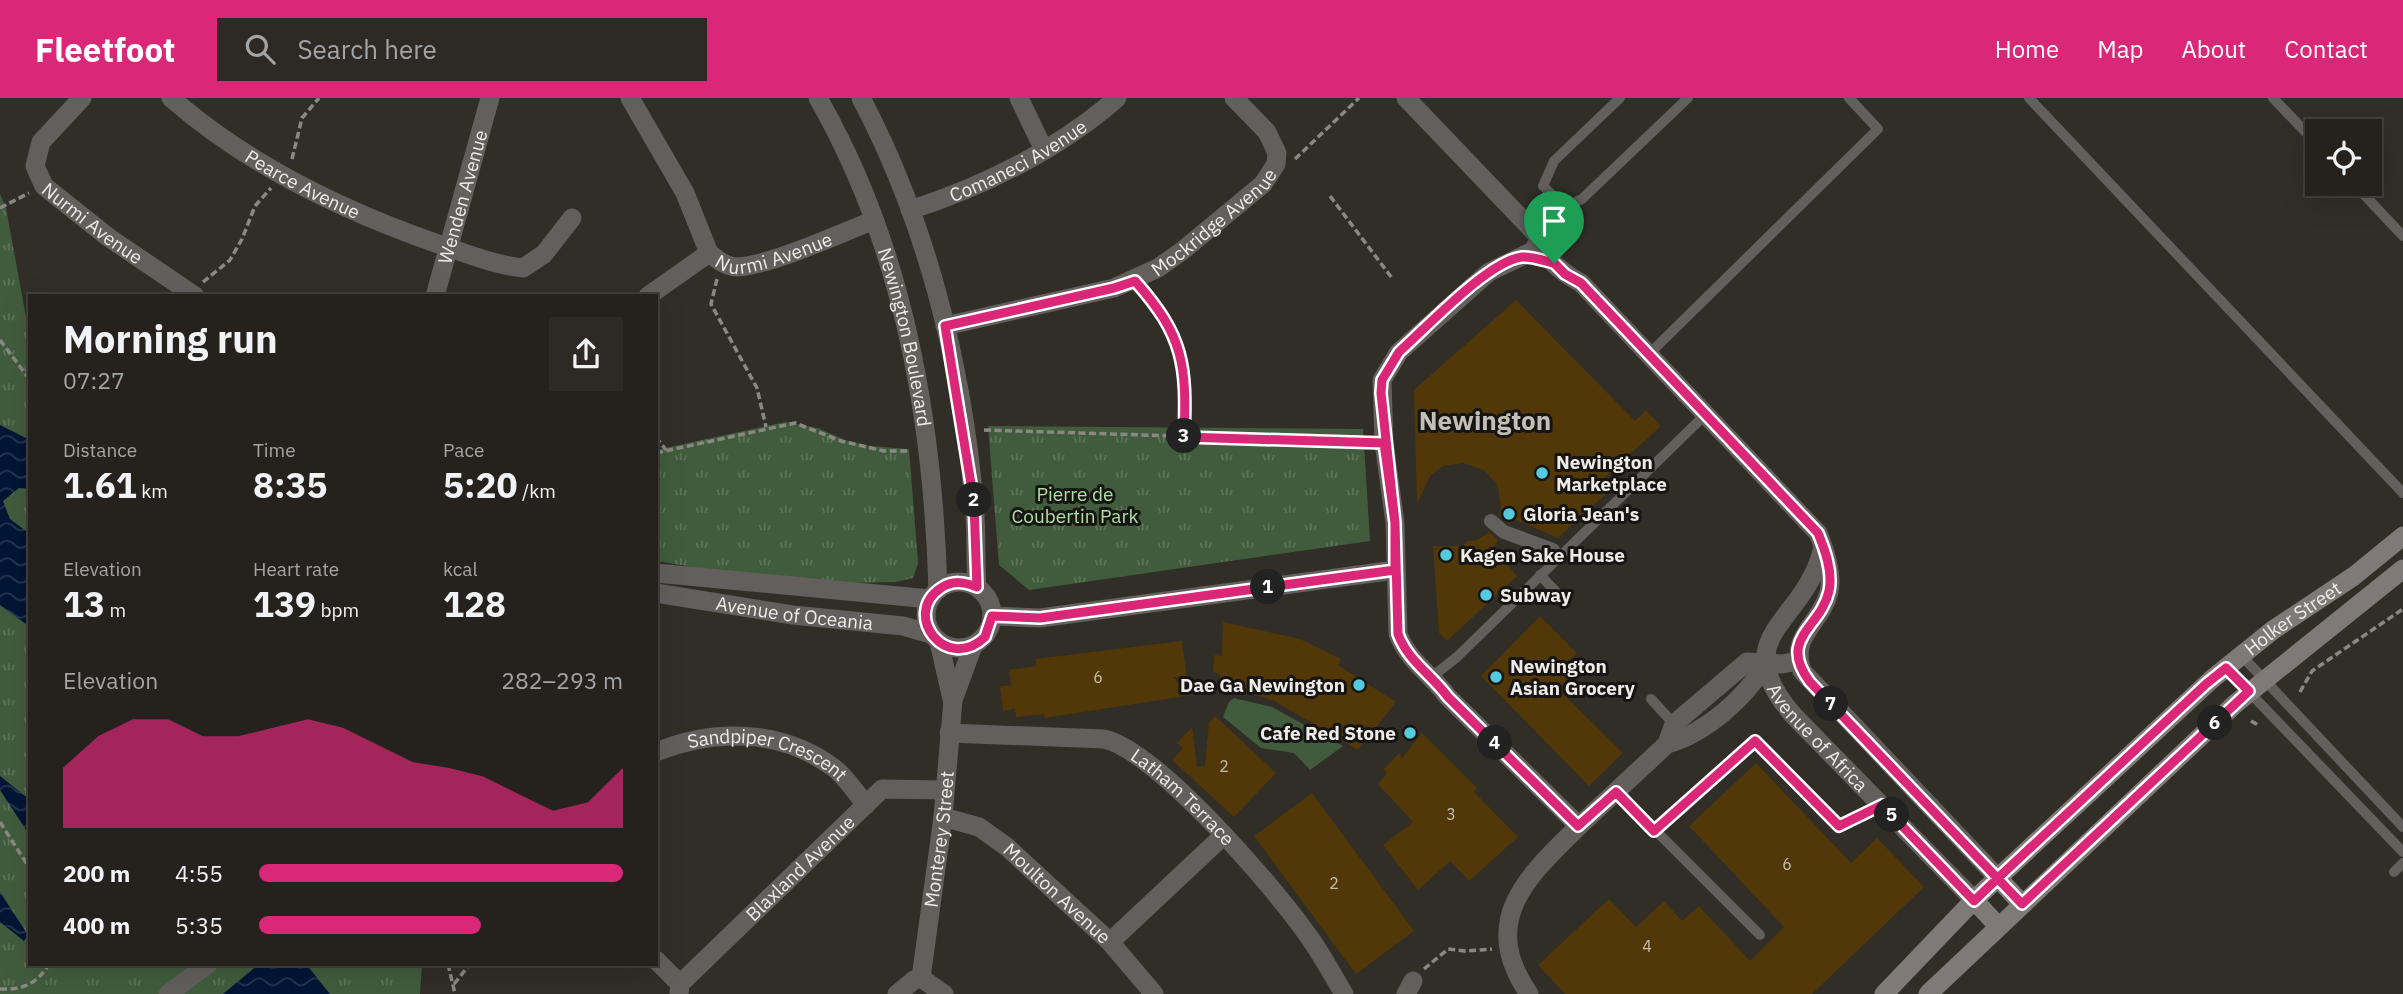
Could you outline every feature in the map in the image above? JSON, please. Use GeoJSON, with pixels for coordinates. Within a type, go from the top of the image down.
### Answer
{"type":"FeatureCollection","features":[{"type":"Feature","properties":{"kind":"main road","name":"Holker Street"},"geometry":{"type":"LineString","coordinates":[[1884,994],[1998,878],[2234,662],[2273,630],[2354,576],[2403,536]]}},
{"type":"Feature","properties":{"kind":"main road","name":"Holker Street"},"geometry":{"type":"LineString","coordinates":[[1928,994],[2256,685],[2403,569]]}},
{"type":"Feature","properties":{"kind":"main road","name":"Avenue of Africa"},"geometry":{"type":"LineString","coordinates":[[1998,878],[2022,904]]}},
{"type":"Feature","properties":{"kind":"main road","name":"Avenue of Africa"},"geometry":{"type":"LineString","coordinates":[[1974,901],[1998,926]]}},
{"type":"Feature","properties":{"kind":"street","name":"Nurmi Avenue"},"geometry":{"type":"LineString","coordinates":[[82,98],[41,142],[35,166],[44,186],[108,237],[194,294]]}},
{"type":"Feature","properties":{"kind":"street","name":"Pearce Avenue"},"geometry":{"type":"LineString","coordinates":[[171,98],[283,174],[346,209],[447,247],[523,268],[544,254],[572,218]]}},
{"type":"Feature","properties":{"kind":"street","name":"Wenden Avenue"},"geometry":{"type":"LineString","coordinates":[[435,294],[490,98]]}},
{"type":"Feature","properties":{"kind":"street"},"geometry":{"type":"LineString","coordinates":[[630,98],[685,193],[715,258]]}},
{"type":"Feature","properties":{"kind":"street","name":"Newington Boulevard"},"geometry":{"type":"LineString","coordinates":[[818,98],[853,167],[894,280],[923,402],[935,523],[934,594]]}},
{"type":"Feature","properties":{"kind":"street","name":"Newington Boulevard"},"geometry":{"type":"LineString","coordinates":[[861,98],[910,210],[945,326],[974,502],[977,587]]}},
{"type":"Feature","properties":{"kind":"street"},"geometry":{"type":"LineString","coordinates":[[1019,98],[1044,150]]}},
{"type":"Feature","properties":{"kind":"street","name":"Comaneci Avenue"},"geometry":{"type":"LineString","coordinates":[[910,210],[943,200],[1044,150],[1093,120],[1117,98]]}},
{"type":"Feature","properties":{"kind":"street","name":"Mockridge Avenue"},"geometry":{"type":"LineString","coordinates":[[945,326],[1114,288],[1135,281],[1182,251],[1270,174],[1277,153],[1273,142],[1267,132],[1234,98]]}},
{"type":"Feature","properties":{"kind":"street"},"geometry":{"type":"LineString","coordinates":[[1413,100],[1524,223],[1563,256],[1577,272],[1581,283]]}},
{"type":"Feature","properties":{"kind":"street","name":"Nurmi Avenue"},"geometry":{"type":"LineString","coordinates":[[652,294],[715,258],[739,267],[749,265],[872,221]]}},
{"type":"Feature","properties":{"kind":"street"},"geometry":{"type":"LineString","coordinates":[[1540,238],[1533,251],[1524,257],[1507,261],[1489,272],[1394,358],[1382,380],[1384,443],[1395,523],[1398,634],[1404,651],[1433,676],[1448,697],[1578,826]]}},
{"type":"Feature","properties":{"kind":"street"},"geometry":{"type":"LineString","coordinates":[[1529,994],[1514,968],[1508,942],[1516,898],[1528,876],[1667,744],[1674,724],[1747,662],[1766,664],[1798,661],[1801,638],[1829,592],[1830,579],[1824,547],[1810,522],[1581,283],[1565,274],[1542,251],[1540,238]]}},
{"type":"Feature","properties":{"kind":"street"},"geometry":{"type":"LineString","coordinates":[[1524,257],[1554,263]]}},
{"type":"Feature","properties":{"kind":"street"},"geometry":{"type":"LineString","coordinates":[[1492,521],[1504,532],[1553,550]]}},
{"type":"Feature","properties":{"kind":"street"},"geometry":{"type":"LineString","coordinates":[[1766,664],[1763,655],[1769,638],[1811,583],[1824,547]]}},
{"type":"Feature","properties":{"kind":"street"},"geometry":{"type":"LineString","coordinates":[[992,616],[1040,618],[1395,570]]}},
{"type":"Feature","properties":{"kind":"street","name":"Avenue of Oceania"},"geometry":{"type":"LineString","coordinates":[[658,573],[934,594]]}},
{"type":"Feature","properties":{"kind":"street"},"geometry":{"type":"LineString","coordinates":[[957,582],[977,587],[988,599],[992,616],[985,637],[973,646],[955,649],[935,638],[925,617],[934,594],[957,582]]}},
{"type":"Feature","properties":{"kind":"street","name":"Avenue of Oceania"},"geometry":{"type":"LineString","coordinates":[[658,593],[793,615],[903,626],[935,638]]}},
{"type":"Feature","properties":{"kind":"street","name":"Monterey Street"},"geometry":{"type":"LineString","coordinates":[[935,638],[953,700]]}},
{"type":"Feature","properties":{"kind":"street","name":"Monterey Street"},"geometry":{"type":"LineString","coordinates":[[921,978],[943,817],[953,700],[973,646]]}},
{"type":"Feature","properties":{"kind":"street","name":"Avenue of Africa"},"geometry":{"type":"LineString","coordinates":[[1798,661],[1810,682],[1998,878]]}},
{"type":"Feature","properties":{"kind":"street"},"geometry":{"type":"LineString","coordinates":[[1667,744],[1687,739],[1751,688],[1766,664]]}},
{"type":"Feature","properties":{"kind":"street","name":"Avenue of Africa"},"geometry":{"type":"LineString","coordinates":[[1766,664],[1770,684],[1780,700],[1974,901]]}},
{"type":"Feature","properties":{"kind":"street","name":"Latham Terrace"},"geometry":{"type":"LineString","coordinates":[[949,733],[1117,741],[1134,751],[1165,777],[1224,835],[1307,933],[1344,994]]}},
{"type":"Feature","properties":{"kind":"street","name":"Sandpiper Crescent"},"geometry":{"type":"LineString","coordinates":[[658,751],[694,738],[723,735],[774,740],[794,746],[834,768],[866,804]]}},
{"type":"Feature","properties":{"kind":"street","name":"Blaxland Avenue"},"geometry":{"type":"LineString","coordinates":[[679,989],[882,789],[945,790]]}},
{"type":"Feature","properties":{"kind":"street","name":"Moulton Avenue"},"geometry":{"type":"LineString","coordinates":[[943,817],[979,827],[993,836],[1110,942],[1154,994]]}},
{"type":"Feature","properties":{"kind":"street"},"geometry":{"type":"LineString","coordinates":[[1110,942],[1224,835]]}},
{"type":"Feature","properties":{"kind":"street"},"geometry":{"type":"LineString","coordinates":[[658,963],[679,989]]}},
{"type":"Feature","properties":{"kind":"street"},"geometry":{"type":"LineString","coordinates":[[168,994],[205,966]]}},
{"type":"Feature","properties":{"kind":"street"},"geometry":{"type":"LineString","coordinates":[[897,994],[914,979],[921,978],[944,994]]}},
{"type":"Feature","properties":{"kind":"lane"},"geometry":{"type":"LineString","coordinates":[[1620,98],[1554,160],[1543,186],[1565,207],[1575,205],[1688,98]]}},
{"type":"Feature","properties":{"kind":"lane"},"geometry":{"type":"LineString","coordinates":[[1649,354],[1878,130],[1849,98]]}},
{"type":"Feature","properties":{"kind":"lane"},"geometry":{"type":"LineString","coordinates":[[2029,98],[2403,493]]}},
{"type":"Feature","properties":{"kind":"lane"},"geometry":{"type":"LineString","coordinates":[[2273,98],[2305,131]]}},
{"type":"Feature","properties":{"kind":"lane"},"geometry":{"type":"LineString","coordinates":[[1524,223],[1553,196]]}},
{"type":"Feature","properties":{"kind":"lane"},"geometry":{"type":"LineString","coordinates":[[2365,196],[2403,236]]}},
{"type":"Feature","properties":{"kind":"lane"},"geometry":{"type":"LineString","coordinates":[[1433,676],[1457,657],[1706,414]]}},
{"type":"Feature","properties":{"kind":"lane"},"geometry":{"type":"LineString","coordinates":[[1540,575],[1558,594]]}},
{"type":"Feature","properties":{"kind":"lane"},"geometry":{"type":"LineString","coordinates":[[2234,662],[2403,827]]}},
{"type":"Feature","properties":{"kind":"lane"},"geometry":{"type":"LineString","coordinates":[[2234,662],[2403,852]]}},
{"type":"Feature","properties":{"kind":"lane"},"geometry":{"type":"LineString","coordinates":[[1651,699],[1674,724]]}},
{"type":"Feature","properties":{"kind":"lane"},"geometry":{"type":"LineString","coordinates":[[1654,831],[1755,741],[1839,826],[1882,805]]}},
{"type":"Feature","properties":{"kind":"lane"},"geometry":{"type":"LineString","coordinates":[[1616,792],[1760,935]]}},
{"type":"Feature","properties":{"kind":"lane"},"geometry":{"type":"LineString","coordinates":[[2394,872],[2403,863]]}},
{"type":"Feature","properties":{"kind":"path"},"geometry":{"type":"LineString","coordinates":[[196,294],[205,280],[230,260],[255,206],[292,161],[302,118],[319,98]]}},
{"type":"Feature","properties":{"kind":"path"},"geometry":{"type":"LineString","coordinates":[[1295,159],[1359,98]]}},
{"type":"Feature","properties":{"kind":"path"},"geometry":{"type":"LineString","coordinates":[[0,208],[31,192]]}},
{"type":"Feature","properties":{"kind":"path"},"geometry":{"type":"LineString","coordinates":[[1331,196],[1392,278]]}},
{"type":"Feature","properties":{"kind":"path"},"geometry":{"type":"LineString","coordinates":[[715,258],[711,304],[757,388],[766,427]]}},
{"type":"Feature","properties":{"kind":"path"},"geometry":{"type":"LineString","coordinates":[[1135,281],[1155,303],[1176,339],[1186,381],[1184,437]]}},
{"type":"Feature","properties":{"kind":"path"},"geometry":{"type":"LineString","coordinates":[[0,340],[28,377]]}},
{"type":"Feature","properties":{"kind":"path"},"geometry":{"type":"LineString","coordinates":[[658,452],[766,427],[795,423],[841,441],[884,451],[911,451]]}},
{"type":"Feature","properties":{"kind":"path"},"geometry":{"type":"LineString","coordinates":[[984,430],[1384,443]]}},
{"type":"Feature","properties":{"kind":"path"},"geometry":{"type":"LineString","coordinates":[[658,440],[666,450]]}},
{"type":"Feature","properties":{"kind":"path"},"geometry":{"type":"LineString","coordinates":[[2300,692],[2304,680],[2330,656],[2403,609]]}},
{"type":"Feature","properties":{"kind":"path"},"geometry":{"type":"LineString","coordinates":[[2251,721],[2260,726]]}},
{"type":"Feature","properties":{"kind":"path"},"geometry":{"type":"LineString","coordinates":[[0,822],[28,866]]}},
{"type":"Feature","properties":{"kind":"path"},"geometry":{"type":"LineString","coordinates":[[1409,987],[1439,953],[1448,949],[1487,950],[1508,942]]}},
{"type":"Feature","properties":{"kind":"path"},"geometry":{"type":"LineString","coordinates":[[0,989],[20,990],[40,978],[48,966]]}},
{"type":"Feature","properties":{"kind":"path"},"geometry":{"type":"LineString","coordinates":[[449,966],[456,994]]}},
{"type":"Feature","properties":{"kind":"path"},"geometry":{"type":"LineString","coordinates":[[454,984],[468,966]]}},
{"type":"Feature","properties":{"kind":"green space"},"geometry":{"type":"Polygon","coordinates":[[[0,194],[6,208],[28,328],[28,966],[422,966],[420,994],[0,994],[0,194]]]}},
{"type":"Feature","properties":{"kind":"green space"},"geometry":{"type":"Polygon","coordinates":[[[785,422],[818,428],[845,440],[870,446],[909,449],[918,563],[913,578],[896,582],[796,584],[658,561],[658,450],[785,422]]]}},
{"type":"Feature","properties":{"kind":"green space","name":"Pierre de Coubertin Park"},"geometry":{"type":"Polygon","coordinates":[[[988,426],[1363,429],[1370,541],[1029,590],[999,565],[988,426]]]}},
{"type":"Feature","properties":{"kind":"green space"},"geometry":{"type":"Polygon","coordinates":[[[1234,698],[1272,707],[1343,746],[1310,770],[1294,753],[1261,748],[1223,717],[1229,702],[1234,698]]]}},
{"type":"Feature","properties":{"kind":"water"},"geometry":{"type":"Polygon","coordinates":[[[0,425],[28,439],[28,489],[19,488],[3,501],[10,519],[28,532],[28,626],[0,605],[0,425]]]}},
{"type":"Feature","properties":{"kind":"water"},"geometry":{"type":"Polygon","coordinates":[[[0,776],[28,798],[28,833],[0,790],[0,776]]]}},
{"type":"Feature","properties":{"kind":"water"},"geometry":{"type":"Polygon","coordinates":[[[0,892],[28,935],[24,941],[0,922],[0,892]]]}},
{"type":"Feature","properties":{"kind":"water"},"geometry":{"type":"Polygon","coordinates":[[[257,966],[308,966],[330,994],[223,994],[257,966]]]}},
{"type":"Feature","properties":{"kind":"building","name":"Newington Marketplace"},"geometry":{"type":"Polygon","coordinates":[[[1516,300],[1635,421],[1646,410],[1661,426],[1603,479],[1612,488],[1558,538],[1514,519],[1509,524],[1499,515],[1501,509],[1498,486],[1484,470],[1463,463],[1443,466],[1430,476],[1417,504],[1414,390],[1516,300]]]}},
{"type":"Feature","properties":{"kind":"building"},"geometry":{"type":"Polygon","coordinates":[[[1489,532],[1498,540],[1493,548],[1517,576],[1447,641],[1439,633],[1433,546],[1464,546],[1465,542],[1477,540],[1489,532]]]}},
{"type":"Feature","properties":{"kind":"building"},"geometry":{"type":"Polygon","coordinates":[[[1540,616],[1577,653],[1569,660],[1578,668],[1558,689],[1623,753],[1589,786],[1481,676],[1540,616]]]}},
{"type":"Feature","properties":{"kind":"building"},"geometry":{"type":"Polygon","coordinates":[[[1223,622],[1300,639],[1341,659],[1338,665],[1396,702],[1358,750],[1273,700],[1219,685],[1220,674],[1213,672],[1214,655],[1222,656],[1223,622]]]}},
{"type":"Feature","properties":{"kind":"building"},"geometry":{"type":"Polygon","coordinates":[[[1182,641],[1187,679],[1173,677],[1192,695],[1045,718],[1044,714],[1016,717],[1015,709],[1003,711],[1000,686],[1011,685],[1009,670],[1036,666],[1036,659],[1182,641]]]}},
{"type":"Feature","properties":{"kind":"building"},"geometry":{"type":"Polygon","coordinates":[[[1215,716],[1276,773],[1234,817],[1172,760],[1183,748],[1177,743],[1192,727],[1197,767],[1205,766],[1209,723],[1215,716]]]}},
{"type":"Feature","properties":{"kind":"building"},"geometry":{"type":"Polygon","coordinates":[[[1422,733],[1477,788],[1474,792],[1518,837],[1469,881],[1450,861],[1418,890],[1383,845],[1413,822],[1378,784],[1387,774],[1384,769],[1399,753],[1402,758],[1422,733]]]}},
{"type":"Feature","properties":{"kind":"building"},"geometry":{"type":"Polygon","coordinates":[[[1756,763],[1851,863],[1877,838],[1924,887],[1812,994],[1565,994],[1538,965],[1609,899],[1636,927],[1664,901],[1682,921],[1699,906],[1750,961],[1784,927],[1689,826],[1756,763]]]}},
{"type":"Feature","properties":{"kind":"building"},"geometry":{"type":"Polygon","coordinates":[[[1312,793],[1414,931],[1356,974],[1254,836],[1312,793]]]}},
{"type":"Feature","properties":{"kind":"place","name":"Newington Marketplace"},"geometry":{"type":"Point","coordinates":[1542,473]}},
{"type":"Feature","properties":{"kind":"place","name":"Gloria Jean's"},"geometry":{"type":"Point","coordinates":[1509,514]}},
{"type":"Feature","properties":{"kind":"place","name":"Kagen Sake House"},"geometry":{"type":"Point","coordinates":[1446,555]}},
{"type":"Feature","properties":{"kind":"place","name":"Subway"},"geometry":{"type":"Point","coordinates":[1486,595]}},
{"type":"Feature","properties":{"kind":"place","name":"Newington Asian Grocery"},"geometry":{"type":"Point","coordinates":[1496,677]}},
{"type":"Feature","properties":{"kind":"place","name":"Dae Ga Newington"},"geometry":{"type":"Point","coordinates":[1359,685]}},
{"type":"Feature","properties":{"kind":"place","name":"Cafe Red Stone"},"geometry":{"type":"Point","coordinates":[1410,733]}},
{"type":"Feature","properties":{"kind":"district","name":"Newington"},"geometry":{"type":"Point","coordinates":[1485,421]}},
{"type":"Feature","properties":{"kind":"route"},"geometry":{"type":"LineString","coordinates":[[1554,263],[1524,257],[1507,261],[1489,272],[1399,352],[1389,365],[1382,380],[1381,393],[1384,443],[1395,523],[1395,570],[1040,618],[992,616],[985,637],[973,646],[964,648],[946,647],[928,629],[925,617],[933,594],[947,584],[957,582],[977,587],[974,502],[967,444],[945,326],[1135,281],[1155,303],[1176,339],[1186,381],[1184,437],[1384,443],[1391,493],[1395,523],[1398,634],[1404,651],[1433,676],[1448,697],[1578,826],[1616,792],[1654,831],[1755,741],[1839,826],[1882,805],[1974,901],[1998,878],[2206,684],[2226,668],[2249,691],[2022,904],[1998,878],[1810,682],[1802,671],[1798,661],[1801,638],[1824,604],[1830,579],[1824,547],[1810,522],[1581,283],[1565,274],[1554,263]]}}]}
